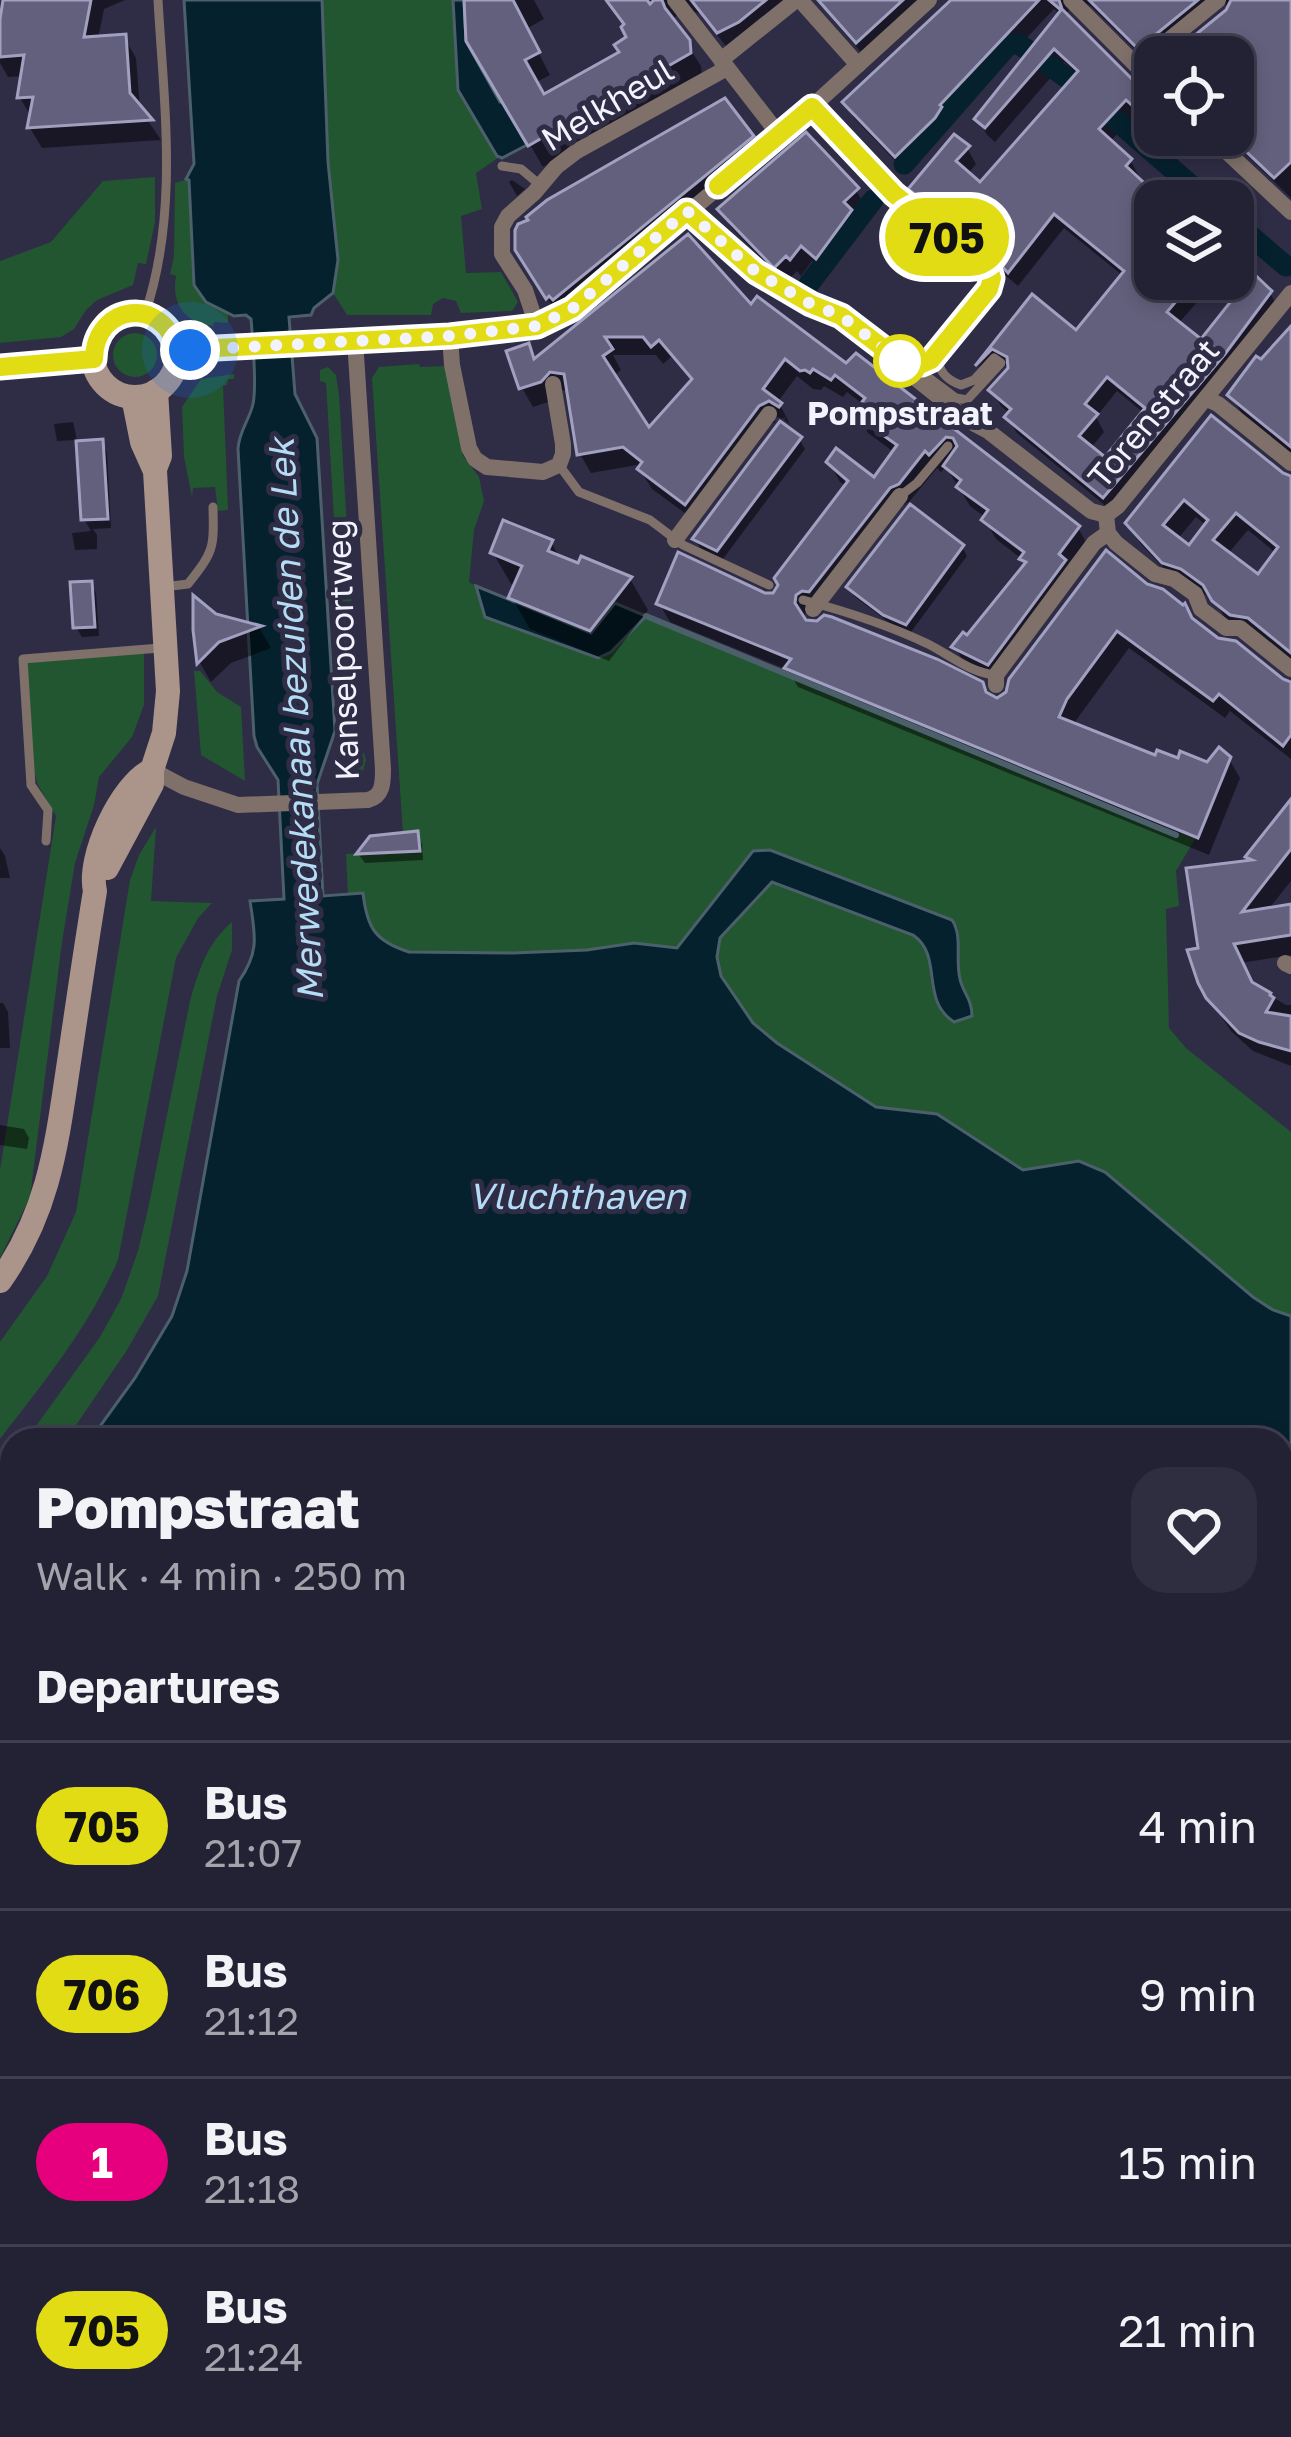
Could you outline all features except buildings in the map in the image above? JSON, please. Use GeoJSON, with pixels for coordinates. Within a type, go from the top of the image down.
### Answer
{"type":"FeatureCollection","features":[{"type":"Feature","properties":{"kind":"street"},"geometry":{"type":"LineString","coordinates":[[675,0],[780,136]]}},
{"type":"Feature","properties":{"kind":"street"},"geometry":{"type":"LineString","coordinates":[[798,0],[858,65]]}},
{"type":"Feature","properties":{"kind":"street","name":"Melkheul"},"geometry":{"type":"LineString","coordinates":[[537,326],[525,290],[502,254],[504,221],[556,167],[724,64],[798,0]]}},
{"type":"Feature","properties":{"kind":"street"},"geometry":{"type":"LineString","coordinates":[[177,350],[450,336],[537,326],[572,309],[780,136],[929,0]]}},
{"type":"Feature","properties":{"kind":"street"},"geometry":{"type":"LineString","coordinates":[[1174,36],[1218,0]]}},
{"type":"Feature","properties":{"kind":"street"},"geometry":{"type":"LineString","coordinates":[[1078,2],[1134,63]]}},
{"type":"Feature","properties":{"kind":"street"},"geometry":{"type":"LineString","coordinates":[[812,107],[894,194],[986,268],[992,278],[989,289],[931,360],[922,364],[900,361]]}},
{"type":"Feature","properties":{"kind":"street"},"geometry":{"type":"LineString","coordinates":[[1231,156],[1291,212]]}},
{"type":"Feature","properties":{"kind":"street"},"geometry":{"type":"LineString","coordinates":[[687,211],[756,272],[841,316],[900,361],[963,427],[988,431],[1107,524],[1116,543],[1155,574],[1174,578],[1195,594],[1201,609],[1226,628],[1240,628],[1291,668]]}},
{"type":"Feature","properties":{"kind":"street","name":"Torenstraat"},"geometry":{"type":"LineString","coordinates":[[996,680],[1118,506],[1290,294]]}},
{"type":"Feature","properties":{"kind":"street"},"geometry":{"type":"LineString","coordinates":[[125,314],[145,314],[167,327],[177,350],[173,374],[145,394],[109,388],[94,359],[97,340],[108,323],[125,314]]}},
{"type":"Feature","properties":{"kind":"street"},"geometry":{"type":"LineString","coordinates":[[450,336],[467,441],[476,459],[487,467],[543,472],[559,465],[563,454],[553,384]]}},
{"type":"Feature","properties":{"kind":"street","name":"Kanselpoortweg"},"geometry":{"type":"LineString","coordinates":[[152,770],[184,787],[246,806],[372,799],[379,793],[383,780],[355,340]]}},
{"type":"Feature","properties":{"kind":"street"},"geometry":{"type":"LineString","coordinates":[[0,368],[94,359]]}},
{"type":"Feature","properties":{"kind":"street"},"geometry":{"type":"LineString","coordinates":[[0,1281],[24,1244],[46,1190],[95,861],[106,830],[139,777],[152,770],[164,733],[166,648],[154,471],[160,456],[145,394]]}},
{"type":"Feature","properties":{"kind":"street"},"geometry":{"type":"LineString","coordinates":[[1207,399],[1291,463]]}},
{"type":"Feature","properties":{"kind":"street"},"geometry":{"type":"LineString","coordinates":[[675,540],[769,414]]}},
{"type":"Feature","properties":{"kind":"street"},"geometry":{"type":"LineString","coordinates":[[811,604],[899,496]]}},
{"type":"Feature","properties":{"kind":"lane"},"geometry":{"type":"LineString","coordinates":[[145,314],[156,278],[168,196],[158,0]]}},
{"type":"Feature","properties":{"kind":"lane"},"geometry":{"type":"LineString","coordinates":[[502,166],[521,169],[537,189]]}},
{"type":"Feature","properties":{"kind":"lane"},"geometry":{"type":"LineString","coordinates":[[900,361],[956,398],[967,400],[1000,363],[994,358],[971,383],[961,385],[940,370],[939,350]]}},
{"type":"Feature","properties":{"kind":"lane"},"geometry":{"type":"LineString","coordinates":[[899,496],[917,484],[948,446]]}},
{"type":"Feature","properties":{"kind":"lane"},"geometry":{"type":"LineString","coordinates":[[559,465],[578,492],[650,520],[675,540],[769,585]]}},
{"type":"Feature","properties":{"kind":"lane"},"geometry":{"type":"LineString","coordinates":[[163,586],[188,584],[208,558],[214,543],[213,507]]}},
{"type":"Feature","properties":{"kind":"lane"},"geometry":{"type":"LineString","coordinates":[[811,604],[830,605],[926,644],[996,680]]}},
{"type":"Feature","properties":{"kind":"lane"},"geometry":{"type":"LineString","coordinates":[[46,841],[48,810],[32,785],[23,659],[166,648]]}},
{"type":"Feature","properties":{"kind":"green space"},"geometry":{"type":"Polygon","coordinates":[[[322,0],[453,0],[458,90],[498,158],[476,173],[482,209],[461,216],[466,273],[501,272],[518,302],[512,311],[461,313],[456,301],[443,298],[433,304],[431,315],[347,315],[333,293],[338,260],[328,162],[322,0]]]}},
{"type":"Feature","properties":{"kind":"green space"},"geometry":{"type":"Polygon","coordinates":[[[155,177],[155,222],[146,264],[138,263],[133,285],[97,300],[74,329],[61,337],[0,343],[0,261],[51,242],[103,181],[155,177]]]}},
{"type":"Feature","properties":{"kind":"green space"},"geometry":{"type":"Polygon","coordinates":[[[189,179],[192,276],[206,302],[228,313],[228,323],[214,322],[213,326],[188,316],[178,303],[176,276],[170,274],[175,183],[189,179]]]}},
{"type":"Feature","properties":{"kind":"green space"},"geometry":{"type":"Polygon","coordinates":[[[135,333],[150,340],[157,355],[150,370],[135,377],[120,370],[113,355],[120,340],[135,333]]]}},
{"type":"Feature","properties":{"kind":"green space"},"geometry":{"type":"Polygon","coordinates":[[[448,366],[463,456],[479,477],[484,501],[474,530],[469,582],[476,586],[485,617],[611,652],[646,616],[1177,837],[1179,833],[1195,839],[1176,871],[1179,906],[1166,909],[1169,1028],[1186,1048],[1291,1132],[1291,1316],[1253,1297],[1079,1161],[1023,1171],[938,1114],[876,1107],[753,1023],[721,976],[717,957],[720,938],[771,881],[913,935],[927,950],[942,1014],[960,983],[958,928],[952,920],[770,850],[753,852],[677,948],[634,943],[513,953],[409,952],[375,931],[363,893],[348,894],[346,854],[420,850],[418,832],[403,833],[372,378],[379,367],[448,366]]]}},
{"type":"Feature","properties":{"kind":"green space"},"geometry":{"type":"Polygon","coordinates":[[[328,367],[336,375],[339,395],[360,742],[366,760],[361,779],[351,779],[349,774],[326,383],[320,381],[320,370],[328,367]]]}},
{"type":"Feature","properties":{"kind":"green space"},"geometry":{"type":"Polygon","coordinates":[[[234,374],[223,386],[228,510],[218,511],[215,487],[193,488],[192,497],[182,407],[201,379],[234,374]]]}},
{"type":"Feature","properties":{"kind":"green space"},"geometry":{"type":"Polygon","coordinates":[[[144,653],[144,705],[132,737],[99,777],[75,863],[30,1197],[0,1258],[0,1170],[56,816],[34,771],[26,663],[144,653]]]}},
{"type":"Feature","properties":{"kind":"green space"},"geometry":{"type":"Polygon","coordinates":[[[194,671],[200,671],[217,692],[241,707],[245,781],[201,755],[194,671]]]}},
{"type":"Feature","properties":{"kind":"green space"},"geometry":{"type":"Polygon","coordinates":[[[156,827],[151,901],[212,903],[176,958],[118,1260],[80,1331],[8,1428],[0,1428],[0,1342],[47,1276],[76,1212],[130,880],[156,827]]]}},
{"type":"Feature","properties":{"kind":"green space"},"geometry":{"type":"Polygon","coordinates":[[[232,922],[232,950],[217,996],[158,1296],[74,1428],[35,1428],[100,1337],[121,1299],[148,1209],[193,990],[223,930],[232,922]]]}},
{"type":"Feature","properties":{"kind":"water","name":"Vluchthaven"},"geometry":{"type":"Polygon","coordinates":[[[184,0],[322,0],[328,162],[338,260],[333,293],[311,315],[289,317],[295,394],[317,438],[335,731],[317,784],[323,896],[363,893],[375,932],[409,952],[513,953],[634,943],[677,948],[753,851],[770,850],[952,920],[960,979],[972,1016],[954,1022],[937,1002],[928,954],[913,935],[772,882],[720,938],[717,957],[721,976],[753,1023],[876,1107],[937,1114],[1023,1170],[1079,1161],[1105,1172],[1253,1297],[1291,1316],[1291,1428],[99,1428],[172,1316],[187,1271],[239,981],[253,951],[250,901],[284,899],[278,780],[254,736],[238,449],[254,396],[251,319],[206,302],[194,285],[186,179],[194,164],[184,0]]]}},
{"type":"Feature","properties":{"kind":"water"},"geometry":{"type":"Polygon","coordinates":[[[453,0],[464,0],[466,41],[527,145],[502,158],[458,90],[453,0]]]}},
{"type":"Feature","properties":{"kind":"water"},"geometry":{"type":"Polygon","coordinates":[[[476,586],[591,633],[615,603],[646,616],[611,652],[598,658],[485,617],[476,586]]]}},
{"type":"Feature","properties":{"kind":"waterway"},"geometry":{"type":"LineString","coordinates":[[904,164],[1009,44],[1019,44],[1071,81],[1185,180]]}},
{"type":"Feature","properties":{"kind":"waterway"},"geometry":{"type":"LineString","coordinates":[[809,284],[873,200]]}},
{"type":"Feature","properties":{"kind":"waterway"},"geometry":{"type":"LineString","coordinates":[[1254,239],[1286,266]]}},
{"type":"Feature","properties":{"kind":"waterway"},"geometry":{"type":"LineString","coordinates":[[646,616],[1176,835]]}},
{"type":"Feature","properties":{"kind":"bus line","name":"705"},"geometry":{"type":"LineString","coordinates":[[0,367],[94,359],[94,346],[103,328],[132,313],[162,322],[177,350],[450,336],[537,326],[572,309],[687,211],[756,272],[841,316],[900,361],[922,364],[931,360],[989,289],[990,272],[894,194],[812,107],[718,186]]}},
{"type":"Feature","properties":{"kind":"place","name":"Pompstraat"},"geometry":{"type":"Point","coordinates":[900,361]}},
{"type":"Feature","properties":{"kind":"route"},"geometry":{"type":"LineString","coordinates":[[190,350],[450,336],[537,326],[572,309],[687,211],[756,272],[841,316],[900,361]]}},
{"type":"Feature","properties":{"kind":"water label","name":"Merwedekanaal bezuiden de Lek"},"geometry":{"type":"Point","coordinates":[295,720]}}]}
